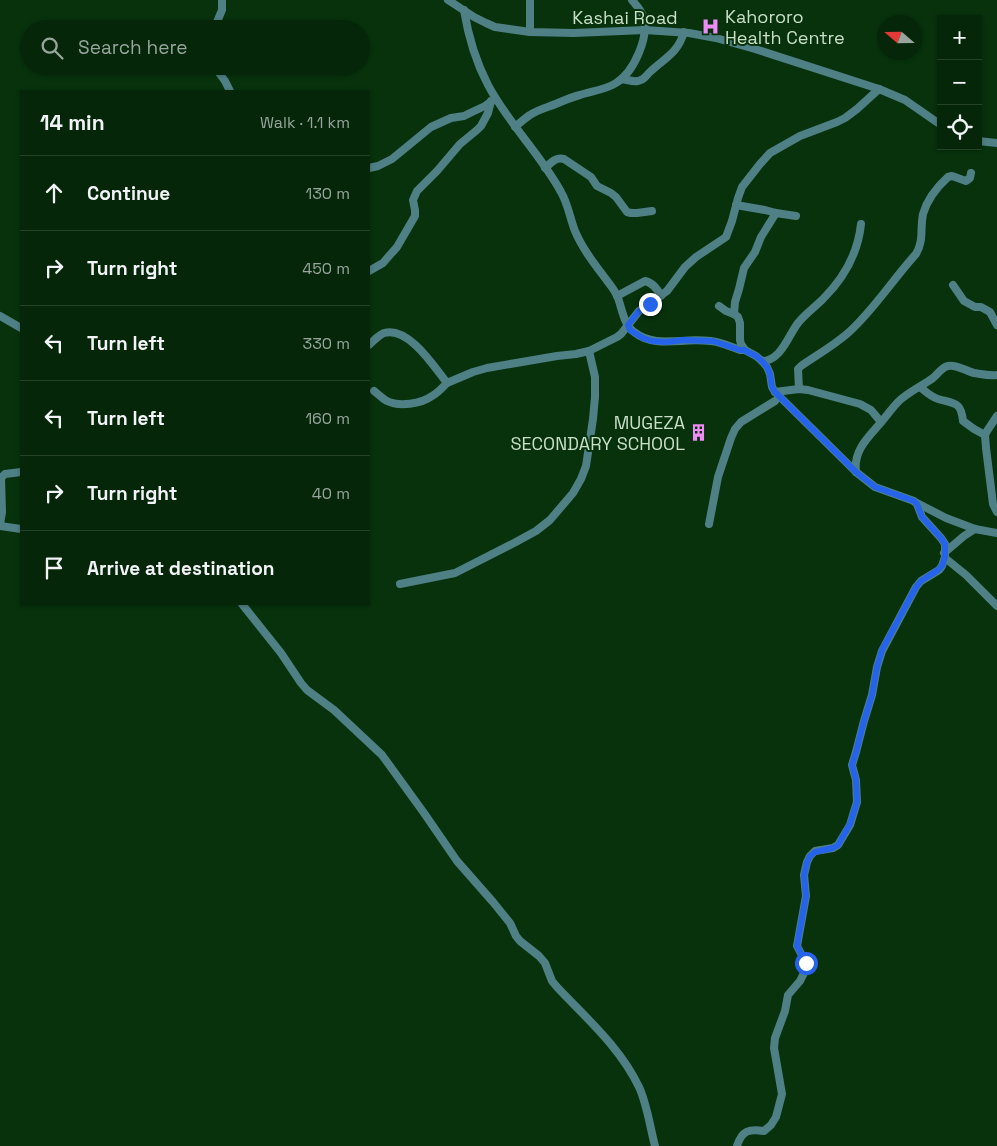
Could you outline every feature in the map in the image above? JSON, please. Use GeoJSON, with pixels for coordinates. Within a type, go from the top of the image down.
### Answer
{"type":"FeatureCollection","features":[{"type":"Feature","properties":{"kind":"street"},"geometry":{"type":"LineString","coordinates":[[218,20],[222,10],[222,0]]}},
{"type":"Feature","properties":{"kind":"street","name":"Kashai Road"},"geometry":{"type":"LineString","coordinates":[[448,0],[474,17],[495,27],[530,32],[574,33],[645,30],[684,32],[709,36],[880,89],[905,100],[937,122]]}},
{"type":"Feature","properties":{"kind":"street"},"geometry":{"type":"LineString","coordinates":[[530,0],[530,32]]}},
{"type":"Feature","properties":{"kind":"street"},"geometry":{"type":"LineString","coordinates":[[515,127],[530,115],[547,107],[579,95],[598,91],[622,79],[636,60],[642,47],[645,30],[643,15],[632,0]]}},
{"type":"Feature","properties":{"kind":"street"},"geometry":{"type":"LineString","coordinates":[[464,10],[473,47],[493,99],[561,192],[575,232],[584,249],[617,296],[630,330],[652,341],[713,341],[744,350],[756,356],[767,367],[775,392],[856,472],[875,487],[914,501],[946,518],[975,529],[997,532]]}},
{"type":"Feature","properties":{"kind":"street"},"geometry":{"type":"LineString","coordinates":[[622,79],[639,81],[646,77],[668,58],[682,42],[684,32]]}},
{"type":"Feature","properties":{"kind":"street"},"geometry":{"type":"LineString","coordinates":[[220,75],[229,90]]}},
{"type":"Feature","properties":{"kind":"street"},"geometry":{"type":"LineString","coordinates":[[374,392],[388,401],[398,404],[419,402],[431,398],[447,384],[473,372],[486,368],[589,351],[617,337],[639,311],[667,291],[685,267],[696,257],[726,237],[744,185],[770,154],[800,136],[845,118],[880,89]]}},
{"type":"Feature","properties":{"kind":"street"},"geometry":{"type":"LineString","coordinates":[[370,168],[392,159],[431,127],[451,118],[470,113],[493,99]]}},
{"type":"Feature","properties":{"kind":"street"},"geometry":{"type":"LineString","coordinates":[[370,270],[383,263],[392,253],[415,216],[413,200],[417,191],[438,171],[460,144],[481,126],[493,99]]}},
{"type":"Feature","properties":{"kind":"street"},"geometry":{"type":"LineString","coordinates":[[982,141],[997,143]]}},
{"type":"Feature","properties":{"kind":"street"},"geometry":{"type":"LineString","coordinates":[[545,168],[555,159],[564,159],[591,177],[597,186],[616,197],[627,212],[637,214],[652,211]]}},
{"type":"Feature","properties":{"kind":"street"},"geometry":{"type":"LineString","coordinates":[[799,389],[798,369],[848,333],[916,254],[922,240],[924,214],[935,191],[948,177],[952,176],[966,181],[970,178],[971,174]]}},
{"type":"Feature","properties":{"kind":"street"},"geometry":{"type":"LineString","coordinates":[[736,205],[796,216]]}},
{"type":"Feature","properties":{"kind":"street"},"geometry":{"type":"LineString","coordinates":[[734,314],[735,302],[740,289],[744,268],[776,213]]}},
{"type":"Feature","properties":{"kind":"street"},"geometry":{"type":"LineString","coordinates":[[762,361],[767,361],[778,353],[798,323],[837,284],[849,265],[856,248],[861,224]]}},
{"type":"Feature","properties":{"kind":"street"},"geometry":{"type":"LineString","coordinates":[[617,296],[645,281],[650,282],[661,296]]}},
{"type":"Feature","properties":{"kind":"street"},"geometry":{"type":"LineString","coordinates":[[953,285],[964,301],[975,307],[994,311],[997,325]]}},
{"type":"Feature","properties":{"kind":"street"},"geometry":{"type":"LineString","coordinates":[[720,306],[738,317],[740,340],[744,350]]}},
{"type":"Feature","properties":{"kind":"street"},"geometry":{"type":"LineString","coordinates":[[0,316],[20,327]]}},
{"type":"Feature","properties":{"kind":"street"},"geometry":{"type":"LineString","coordinates":[[370,344],[382,334],[389,332],[403,337],[417,346],[447,384]]}},
{"type":"Feature","properties":{"kind":"street"},"geometry":{"type":"LineString","coordinates":[[400,584],[455,573],[499,551],[536,531],[550,520],[573,493],[581,480],[586,466],[593,419],[595,377],[589,351]]}},
{"type":"Feature","properties":{"kind":"street"},"geometry":{"type":"LineString","coordinates":[[856,472],[854,464],[860,448],[866,439],[897,403],[936,376],[945,367],[949,366],[972,372],[997,375]]}},
{"type":"Feature","properties":{"kind":"street"},"geometry":{"type":"LineString","coordinates":[[920,387],[936,398],[954,403],[962,412],[963,421],[985,435]]}},
{"type":"Feature","properties":{"kind":"street"},"geometry":{"type":"LineString","coordinates":[[775,392],[799,389],[822,393],[860,404],[871,410],[881,422]]}},
{"type":"Feature","properties":{"kind":"street"},"geometry":{"type":"LineString","coordinates":[[709,524],[718,476],[735,429],[740,422],[775,401]]}},
{"type":"Feature","properties":{"kind":"street"},"geometry":{"type":"LineString","coordinates":[[997,416],[994,424],[985,435],[993,504],[997,512]]}},
{"type":"Feature","properties":{"kind":"street"},"geometry":{"type":"LineString","coordinates":[[20,472],[5,474],[1,478],[2,512],[0,525],[20,529]]}},
{"type":"Feature","properties":{"kind":"street"},"geometry":{"type":"LineString","coordinates":[[737,1146],[745,1132],[752,1129],[764,1131],[771,1125],[779,1107],[782,1094],[774,1048],[775,1038],[788,996],[800,981],[806,963],[797,946],[806,896],[804,876],[807,862],[815,852],[838,845],[850,824],[857,802],[856,780],[852,765],[872,695],[882,650],[916,587],[921,581],[942,566],[945,544],[922,517],[914,501]]}},
{"type":"Feature","properties":{"kind":"street"},"geometry":{"type":"LineString","coordinates":[[944,555],[964,536],[975,529]]}},
{"type":"Feature","properties":{"kind":"street"},"geometry":{"type":"LineString","coordinates":[[944,555],[997,606]]}},
{"type":"Feature","properties":{"kind":"street"},"geometry":{"type":"LineString","coordinates":[[243,605],[288,663],[301,683],[334,710],[382,755],[457,861],[510,923],[520,942],[539,956],[545,963],[552,981],[589,1019],[618,1055],[639,1088],[655,1146]]}},
{"type":"Feature","properties":{"kind":"place","name":"Kahororo Health Centre"},"geometry":{"type":"Point","coordinates":[711,27]}},
{"type":"Feature","properties":{"kind":"place","name":"MUGEZA SECONDARY SCHOOL"},"geometry":{"type":"Point","coordinates":[699,433]}},
{"type":"Feature","properties":{"kind":"route"},"geometry":{"type":"LineString","coordinates":[[650,304],[639,311],[628,325],[630,330],[652,341],[713,341],[744,350],[756,356],[767,367],[772,387],[786,404],[864,480],[875,487],[914,501],[922,517],[945,544],[945,557],[942,566],[921,581],[916,587],[882,650],[872,695],[852,765],[856,780],[857,802],[850,824],[838,845],[815,852],[807,862],[804,876],[806,896],[797,946],[806,963]]}}]}
